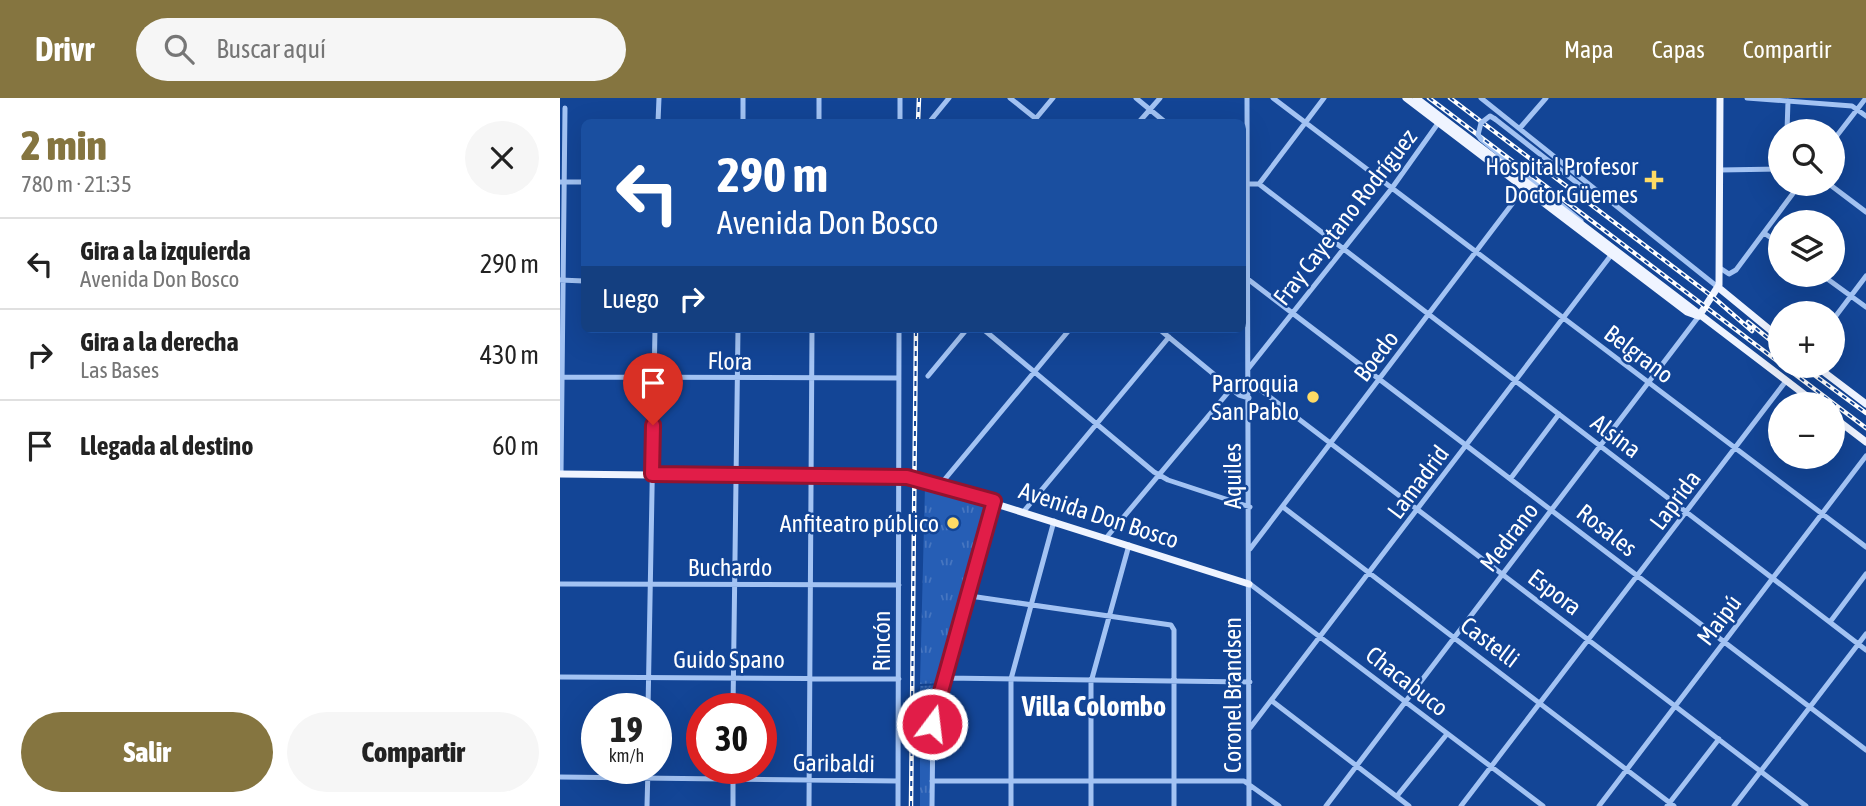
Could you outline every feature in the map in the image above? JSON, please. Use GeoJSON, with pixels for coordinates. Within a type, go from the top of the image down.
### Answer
{"type":"FeatureCollection","features":[{"type":"Feature","properties":{"kind":"main road"},"geometry":{"type":"LineString","coordinates":[[1406,98],[1692,307],[1699,316],[1801,392]]}},
{"type":"Feature","properties":{"kind":"main road"},"geometry":{"type":"LineString","coordinates":[[1416,98],[1440,121]]}},
{"type":"Feature","properties":{"kind":"main road"},"geometry":{"type":"LineString","coordinates":[[1720,98],[1718,288],[1768,328]]}},
{"type":"Feature","properties":{"kind":"main road"},"geometry":{"type":"LineString","coordinates":[[1526,185],[1687,312],[1699,316]]}},
{"type":"Feature","properties":{"kind":"main road","name":"Medrano"},"geometry":{"type":"LineString","coordinates":[[1699,316],[1718,288]]}},
{"type":"Feature","properties":{"kind":"main road"},"geometry":{"type":"LineString","coordinates":[[1832,378],[1866,404]]}},
{"type":"Feature","properties":{"kind":"main road"},"geometry":{"type":"LineString","coordinates":[[1845,426],[1866,442]]}},
{"type":"Feature","properties":{"kind":"main road","name":"Avenida Don Bosco"},"geometry":{"type":"LineString","coordinates":[[561,474],[901,476],[994,501],[1249,584]]}},
{"type":"Feature","properties":{"kind":"street"},"geometry":{"type":"LineString","coordinates":[[658,119],[659,98]]}},
{"type":"Feature","properties":{"kind":"street"},"geometry":{"type":"LineString","coordinates":[[743,98],[743,119]]}},
{"type":"Feature","properties":{"kind":"street"},"geometry":{"type":"LineString","coordinates":[[818,119],[819,98]]}},
{"type":"Feature","properties":{"kind":"street"},"geometry":{"type":"LineString","coordinates":[[900,98],[900,119]]}},
{"type":"Feature","properties":{"kind":"street"},"geometry":{"type":"LineString","coordinates":[[932,119],[949,98]]}},
{"type":"Feature","properties":{"kind":"street"},"geometry":{"type":"LineString","coordinates":[[1010,98],[1034,119]]}},
{"type":"Feature","properties":{"kind":"street"},"geometry":{"type":"LineString","coordinates":[[1038,119],[1054,98]]}},
{"type":"Feature","properties":{"kind":"street"},"geometry":{"type":"LineString","coordinates":[[1136,98],[1161,119]]}},
{"type":"Feature","properties":{"kind":"street"},"geometry":{"type":"LineString","coordinates":[[1142,119],[1160,98]]}},
{"type":"Feature","properties":{"kind":"street","name":"Aquiles"},"geometry":{"type":"LineString","coordinates":[[1245,119],[1247,98]]}},
{"type":"Feature","properties":{"kind":"street","name":"Belgrano"},"geometry":{"type":"LineString","coordinates":[[1273,98],[1866,547]]}},
{"type":"Feature","properties":{"kind":"street"},"geometry":{"type":"LineString","coordinates":[[1246,184],[1259,184],[1324,98]]}},
{"type":"Feature","properties":{"kind":"street"},"geometry":{"type":"LineString","coordinates":[[1480,98],[1718,288]]}},
{"type":"Feature","properties":{"kind":"street"},"geometry":{"type":"LineString","coordinates":[[1520,128],[1546,98]]}},
{"type":"Feature","properties":{"kind":"street"},"geometry":{"type":"LineString","coordinates":[[1747,98],[1855,108],[1866,116]]}},
{"type":"Feature","properties":{"kind":"street"},"geometry":{"type":"LineString","coordinates":[[1852,98],[1855,108]]}},
{"type":"Feature","properties":{"kind":"street"},"geometry":{"type":"LineString","coordinates":[[1845,123],[1866,98]]}},
{"type":"Feature","properties":{"kind":"street"},"geometry":{"type":"LineString","coordinates":[[1787,119],[1788,100]]}},
{"type":"Feature","properties":{"kind":"street"},"geometry":{"type":"LineString","coordinates":[[561,474],[562,132],[565,108]]}},
{"type":"Feature","properties":{"kind":"street"},"geometry":{"type":"LineString","coordinates":[[1587,229],[1577,215],[1481,139],[1478,135],[1481,123],[1490,116],[1595,197],[1610,200]]}},
{"type":"Feature","properties":{"kind":"street","name":"Fray Cayetano Rodríguez"},"geometry":{"type":"LineString","coordinates":[[1248,369],[1392,188],[1440,121]]}},
{"type":"Feature","properties":{"kind":"street"},"geometry":{"type":"LineString","coordinates":[[1720,170],[1768,169]]}},
{"type":"Feature","properties":{"kind":"street"},"geometry":{"type":"LineString","coordinates":[[563,182],[581,182]]}},
{"type":"Feature","properties":{"kind":"street","name":"Alsina"},"geometry":{"type":"LineString","coordinates":[[1259,184],[1866,650]]}},
{"type":"Feature","properties":{"kind":"street","name":"Boedo"},"geometry":{"type":"LineString","coordinates":[[1250,550],[1526,185]]}},
{"type":"Feature","properties":{"kind":"street","name":"Aquiles"},"geometry":{"type":"LineString","coordinates":[[1246,187],[1249,281],[1246,288]]}},
{"type":"Feature","properties":{"kind":"street"},"geometry":{"type":"LineString","coordinates":[[1720,268],[1729,274],[1736,270],[1792,196]]}},
{"type":"Feature","properties":{"kind":"street"},"geometry":{"type":"LineString","coordinates":[[1845,196],[1866,212]]}},
{"type":"Feature","properties":{"kind":"street"},"geometry":{"type":"LineString","coordinates":[[1764,233],[1768,236]]}},
{"type":"Feature","properties":{"kind":"street","name":"Lamadrid"},"geometry":{"type":"LineString","coordinates":[[1250,728],[1612,254]]}},
{"type":"Feature","properties":{"kind":"street"},"geometry":{"type":"LineString","coordinates":[[1845,304],[1866,276]]}},
{"type":"Feature","properties":{"kind":"street"},"geometry":{"type":"LineString","coordinates":[[563,280],[581,281]]}},
{"type":"Feature","properties":{"kind":"street","name":"Rosales"},"geometry":{"type":"LineString","coordinates":[[1249,281],[1866,750]]}},
{"type":"Feature","properties":{"kind":"street"},"geometry":{"type":"LineString","coordinates":[[1839,287],[1866,307]]}},
{"type":"Feature","properties":{"kind":"street","name":"Medrano"},"geometry":{"type":"LineString","coordinates":[[1326,806],[1456,639],[1699,316]]}},
{"type":"Feature","properties":{"kind":"street","name":"Aquiles"},"geometry":{"type":"LineString","coordinates":[[1246,317],[1249,381],[1249,584]]}},
{"type":"Feature","properties":{"kind":"street"},"geometry":{"type":"LineString","coordinates":[[648,693],[655,333]]}},
{"type":"Feature","properties":{"kind":"street"},"geometry":{"type":"LineString","coordinates":[[734,693],[738,333]]}},
{"type":"Feature","properties":{"kind":"street"},"geometry":{"type":"LineString","coordinates":[[809,806],[813,333]]}},
{"type":"Feature","properties":{"kind":"street","name":"Rincón"},"geometry":{"type":"LineString","coordinates":[[898,806],[901,476],[899,333]]}},
{"type":"Feature","properties":{"kind":"street"},"geometry":{"type":"LineString","coordinates":[[928,376],[964,333]]}},
{"type":"Feature","properties":{"kind":"street"},"geometry":{"type":"LineString","coordinates":[[988,333],[1158,475],[1250,506]]}},
{"type":"Feature","properties":{"kind":"street"},"geometry":{"type":"LineString","coordinates":[[940,485],[1067,333]]}},
{"type":"Feature","properties":{"kind":"street"},"geometry":{"type":"LineString","coordinates":[[1164,333],[1231,389],[1249,398]]}},
{"type":"Feature","properties":{"kind":"street"},"geometry":{"type":"LineString","coordinates":[[1024,511],[1168,337]]}},
{"type":"Feature","properties":{"kind":"street","name":"Flora"},"geometry":{"type":"LineString","coordinates":[[561,377],[899,378]]}},
{"type":"Feature","properties":{"kind":"street","name":"Espora"},"geometry":{"type":"LineString","coordinates":[[1249,381],[1804,805]]}},
{"type":"Feature","properties":{"kind":"street","name":"Laprida"},"geometry":{"type":"LineString","coordinates":[[1461,806],[1786,381]]}},
{"type":"Feature","properties":{"kind":"street"},"geometry":{"type":"LineString","coordinates":[[1106,538],[1231,389]]}},
{"type":"Feature","properties":{"kind":"street"},"geometry":{"type":"LineString","coordinates":[[1511,478],[1559,414]]}},
{"type":"Feature","properties":{"kind":"street","name":"Maipú"},"geometry":{"type":"LineString","coordinates":[[1599,806],[1866,456]]}},
{"type":"Feature","properties":{"kind":"street"},"geometry":{"type":"LineString","coordinates":[[932,806],[932,724],[970,596],[994,501]]}},
{"type":"Feature","properties":{"kind":"street","name":"Castelli"},"geometry":{"type":"LineString","coordinates":[[1283,507],[1541,703],[1670,805]]}},
{"type":"Feature","properties":{"kind":"street"},"geometry":{"type":"LineString","coordinates":[[1010,806],[1011,679],[1054,521]]}},
{"type":"Feature","properties":{"kind":"street"},"geometry":{"type":"LineString","coordinates":[[1091,806],[1091,682],[1129,545]]}},
{"type":"Feature","properties":{"kind":"street"},"geometry":{"type":"LineString","coordinates":[[1830,622],[1866,575]]}},
{"type":"Feature","properties":{"kind":"street","name":"Buchardo"},"geometry":{"type":"LineString","coordinates":[[560,584],[899,585]]}},
{"type":"Feature","properties":{"kind":"street","name":"Chacabuco"},"geometry":{"type":"LineString","coordinates":[[1249,584],[1543,806]]}},
{"type":"Feature","properties":{"kind":"street","name":"Coronel Brandsen"},"geometry":{"type":"LineString","coordinates":[[1249,584],[1249,806]]}},
{"type":"Feature","properties":{"kind":"street"},"geometry":{"type":"LineString","coordinates":[[970,596],[1171,625],[1174,630],[1175,683],[1174,806]]}},
{"type":"Feature","properties":{"kind":"street"},"geometry":{"type":"LineString","coordinates":[[1734,806],[1866,634]]}},
{"type":"Feature","properties":{"kind":"street","name":"Guido Spano"},"geometry":{"type":"LineString","coordinates":[[560,677],[898,679]]}},
{"type":"Feature","properties":{"kind":"street"},"geometry":{"type":"LineString","coordinates":[[945,678],[1250,682]]}},
{"type":"Feature","properties":{"kind":"street"},"geometry":{"type":"LineString","coordinates":[[1272,701],[1409,806]]}},
{"type":"Feature","properties":{"kind":"street"},"geometry":{"type":"LineString","coordinates":[[1397,796],[1447,734]]}},
{"type":"Feature","properties":{"kind":"street"},"geometry":{"type":"LineString","coordinates":[[1670,805],[1719,740]]}},
{"type":"Feature","properties":{"kind":"street","name":"Garibaldi"},"geometry":{"type":"LineString","coordinates":[[560,777],[581,777]]}},
{"type":"Feature","properties":{"kind":"street","name":"Garibaldi"},"geometry":{"type":"LineString","coordinates":[[777,780],[898,781]]}},
{"type":"Feature","properties":{"kind":"street"},"geometry":{"type":"LineString","coordinates":[[932,780],[1249,783],[1279,806]]}},
{"type":"Feature","properties":{"kind":"street"},"geometry":{"type":"LineString","coordinates":[[648,784],[648,806]]}},
{"type":"Feature","properties":{"kind":"street"},"geometry":{"type":"LineString","coordinates":[[733,784],[733,806]]}},
{"type":"Feature","properties":{"kind":"green space"},"geometry":{"type":"Polygon","coordinates":[[[925,486],[986,504],[989,511],[942,683],[920,684],[925,486]]]}},
{"type":"Feature","properties":{"kind":"green space"},"geometry":{"type":"Polygon","coordinates":[[[942,685],[931,720],[931,806],[920,806],[920,686],[942,685]]]}},
{"type":"Feature","properties":{"kind":"railway"},"geometry":{"type":"LineString","coordinates":[[918,119],[919,98]]}},
{"type":"Feature","properties":{"kind":"railway"},"geometry":{"type":"LineString","coordinates":[[1429,98],[1768,354]]}},
{"type":"Feature","properties":{"kind":"railway"},"geometry":{"type":"LineString","coordinates":[[1450,98],[1713,297],[1752,331]]}},
{"type":"Feature","properties":{"kind":"railway"},"geometry":{"type":"LineString","coordinates":[[1748,322],[1768,338]]}},
{"type":"Feature","properties":{"kind":"railway"},"geometry":{"type":"LineString","coordinates":[[911,806],[916,333]]}},
{"type":"Feature","properties":{"kind":"railway"},"geometry":{"type":"LineString","coordinates":[[1800,378],[1866,428]]}},
{"type":"Feature","properties":{"kind":"railway"},"geometry":{"type":"LineString","coordinates":[[1818,378],[1866,413]]}},
{"type":"Feature","properties":{"kind":"place","name":"Hospital Profesor Doctor Güemes"},"geometry":{"type":"Point","coordinates":[1654,180]}},
{"type":"Feature","properties":{"kind":"place","name":"Parroquia San Pablo"},"geometry":{"type":"Point","coordinates":[1313,397]}},
{"type":"Feature","properties":{"kind":"place","name":"Anfiteatro público"},"geometry":{"type":"Point","coordinates":[953,523]}},
{"type":"Feature","properties":{"kind":"district","name":"Villa Colombo"},"geometry":{"type":"Point","coordinates":[1094,706]}},
{"type":"Feature","properties":{"kind":"route"},"geometry":{"type":"LineString","coordinates":[[653,425],[652,474],[907,477],[994,501],[970,596],[932,724]]}}]}
